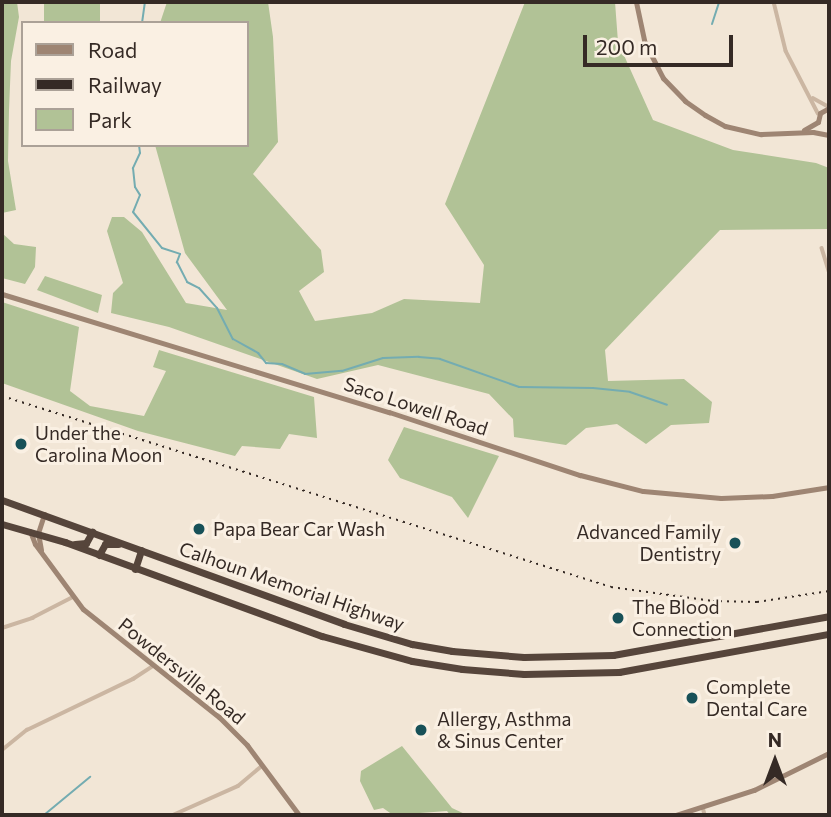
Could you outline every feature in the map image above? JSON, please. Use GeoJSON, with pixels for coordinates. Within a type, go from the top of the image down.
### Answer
{"type":"FeatureCollection","features":[{"type":"Feature","properties":{"kind":"highway","name":"Calhoun Memorial Highway"},"geometry":{"type":"LineString","coordinates":[[2,500],[316,614],[412,644],[524,657],[603,655],[829,616]]}},
{"type":"Feature","properties":{"kind":"highway","name":"Calhoun Memorial Highway"},"geometry":{"type":"LineString","coordinates":[[2,524],[70,544],[310,631],[412,661],[524,674],[645,668],[829,634]]}},
{"type":"Feature","properties":{"kind":"highway"},"geometry":{"type":"LineString","coordinates":[[70,544],[86,543],[92,532]]}},
{"type":"Feature","properties":{"kind":"highway"},"geometry":{"type":"LineString","coordinates":[[99,555],[105,544],[126,544]]}},
{"type":"Feature","properties":{"kind":"highway"},"geometry":{"type":"LineString","coordinates":[[135,569],[141,550]]}},
{"type":"Feature","properties":{"kind":"highway"},"geometry":{"type":"LineString","coordinates":[[310,631],[316,614]]}},
{"type":"Feature","properties":{"kind":"highway"},"geometry":{"type":"LineString","coordinates":[[643,650],[645,668]]}},
{"type":"Feature","properties":{"kind":"highway"},"geometry":{"type":"LineString","coordinates":[[524,657],[524,674]]}},
{"type":"Feature","properties":{"kind":"street"},"geometry":{"type":"LineString","coordinates":[[636,2],[650,56],[663,78],[685,101],[705,116],[743,131],[828,135]]}},
{"type":"Feature","properties":{"kind":"street"},"geometry":{"type":"LineString","coordinates":[[774,2],[786,51],[811,97],[818,121],[828,135]]}},
{"type":"Feature","properties":{"kind":"street"},"geometry":{"type":"LineString","coordinates":[[794,134],[818,121],[829,107],[811,97]]}},
{"type":"Feature","properties":{"kind":"street"},"geometry":{"type":"LineString","coordinates":[[822,248],[829,271]]}},
{"type":"Feature","properties":{"kind":"street","name":"Saco Lowell Road"},"geometry":{"type":"LineString","coordinates":[[2,294],[389,412],[580,475],[634,489],[721,499],[772,496],[829,487]]}},
{"type":"Feature","properties":{"kind":"street"},"geometry":{"type":"LineString","coordinates":[[34,532],[44,514]]}},
{"type":"Feature","properties":{"kind":"street","name":"Powdersville Road"},"geometry":{"type":"LineString","coordinates":[[34,532],[42,553],[73,597],[108,631],[219,718],[247,745],[299,815]]}},
{"type":"Feature","properties":{"kind":"street"},"geometry":{"type":"LineString","coordinates":[[2,628],[33,618],[73,597]]}},
{"type":"Feature","properties":{"kind":"street"},"geometry":{"type":"LineString","coordinates":[[2,750],[27,730],[133,679],[153,666]]}},
{"type":"Feature","properties":{"kind":"street"},"geometry":{"type":"LineString","coordinates":[[676,815],[777,781],[829,753]]}},
{"type":"Feature","properties":{"kind":"street"},"geometry":{"type":"LineString","coordinates":[[173,815],[238,786],[263,766]]}},
{"type":"Feature","properties":{"kind":"street"},"geometry":{"type":"LineString","coordinates":[[703,807],[705,815]]}},
{"type":"Feature","properties":{"kind":"green space"},"geometry":{"type":"Polygon","coordinates":[[[2,2],[17,2],[19,17],[11,61],[8,161],[16,210],[2,213],[2,2]]]}},
{"type":"Feature","properties":{"kind":"green space"},"geometry":{"type":"Polygon","coordinates":[[[44,2],[100,2],[100,21],[44,21],[44,2]]]}},
{"type":"Feature","properties":{"kind":"green space"},"geometry":{"type":"Polygon","coordinates":[[[167,2],[268,2],[273,37],[278,142],[253,174],[321,250],[324,272],[299,291],[315,321],[372,313],[404,299],[480,303],[484,265],[445,204],[525,2],[615,2],[618,42],[653,120],[733,150],[816,163],[829,168],[829,229],[720,230],[605,350],[608,381],[684,379],[712,402],[709,423],[671,425],[646,444],[617,424],[586,428],[566,445],[514,437],[513,419],[489,394],[378,365],[317,379],[169,327],[111,313],[113,293],[123,283],[107,231],[112,217],[124,217],[142,232],[186,303],[227,310],[185,253],[156,147],[248,147],[248,21],[161,21],[167,2]]]}},
{"type":"Feature","properties":{"kind":"green space"},"geometry":{"type":"Polygon","coordinates":[[[2,233],[14,244],[36,247],[35,267],[25,284],[2,278],[2,233]]]}},
{"type":"Feature","properties":{"kind":"green space"},"geometry":{"type":"Polygon","coordinates":[[[45,276],[102,295],[98,313],[37,290],[45,276]]]}},
{"type":"Feature","properties":{"kind":"green space"},"geometry":{"type":"Polygon","coordinates":[[[2,302],[79,327],[70,391],[90,406],[144,416],[166,371],[153,367],[159,350],[314,397],[317,438],[289,434],[280,449],[242,446],[235,456],[138,431],[2,383],[2,302]]]}},
{"type":"Feature","properties":{"kind":"green space"},"geometry":{"type":"Polygon","coordinates":[[[404,427],[499,456],[468,518],[452,497],[400,478],[388,460],[404,427]]]}},
{"type":"Feature","properties":{"kind":"green space"},"geometry":{"type":"Polygon","coordinates":[[[402,746],[452,808],[467,815],[450,815],[447,811],[393,815],[383,808],[374,810],[360,781],[361,771],[402,746]]]}},
{"type":"Feature","properties":{"kind":"waterway"},"geometry":{"type":"LineString","coordinates":[[142,21],[145,2]]}},
{"type":"Feature","properties":{"kind":"waterway"},"geometry":{"type":"LineString","coordinates":[[712,24],[719,2]]}},
{"type":"Feature","properties":{"kind":"waterway"},"geometry":{"type":"LineString","coordinates":[[139,147],[140,153],[133,168],[135,187],[140,195],[133,212],[162,248],[180,254],[177,262],[187,282],[199,288],[217,308],[233,339],[258,353],[266,363],[282,364],[305,374],[342,371],[383,358],[440,359],[519,387],[593,388],[630,392],[667,405]]}},
{"type":"Feature","properties":{"kind":"waterway"},"geometry":{"type":"LineString","coordinates":[[44,815],[90,777]]}},
{"type":"Feature","properties":{"kind":"railway"},"geometry":{"type":"LineString","coordinates":[[2,396],[611,587],[713,601],[757,602],[829,591]]}},
{"type":"Feature","properties":{"kind":"place","name":"Under the Carolina Moon"},"geometry":{"type":"Point","coordinates":[21,444]}},
{"type":"Feature","properties":{"kind":"place","name":"Papa Bear Car Wash"},"geometry":{"type":"Point","coordinates":[199,529]}},
{"type":"Feature","properties":{"kind":"place","name":"Advanced Family Dentistry"},"geometry":{"type":"Point","coordinates":[735,543]}},
{"type":"Feature","properties":{"kind":"place","name":"The Blood Connection"},"geometry":{"type":"Point","coordinates":[618,618]}},
{"type":"Feature","properties":{"kind":"place","name":"Complete Dental Care"},"geometry":{"type":"Point","coordinates":[692,698]}},
{"type":"Feature","properties":{"kind":"place","name":"Allergy, Asthma & Sinus Center"},"geometry":{"type":"Point","coordinates":[421,730]}}]}
